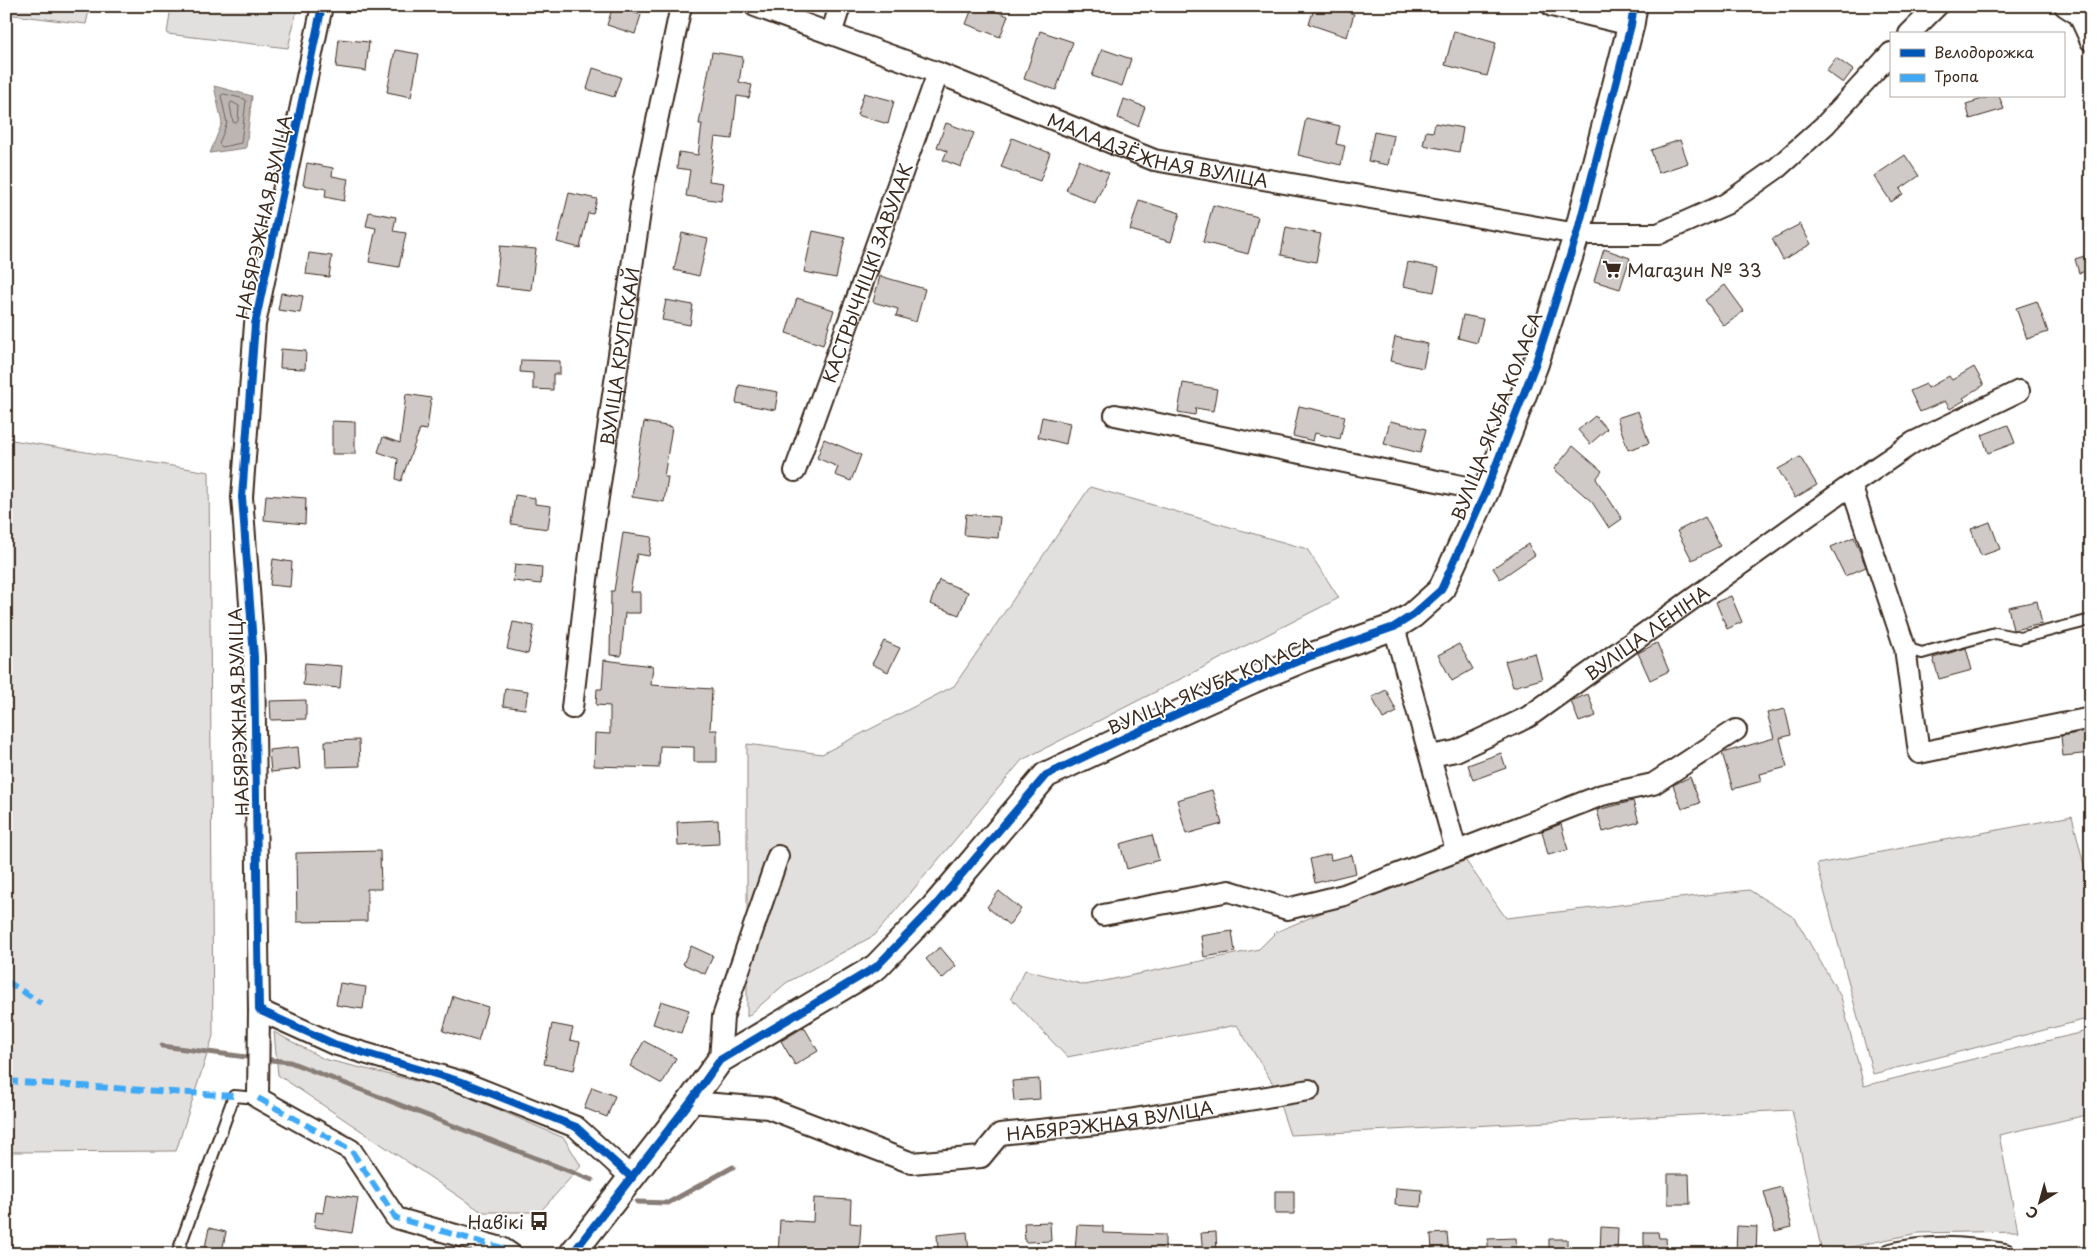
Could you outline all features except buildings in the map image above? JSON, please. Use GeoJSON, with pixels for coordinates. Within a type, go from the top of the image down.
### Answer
{"type":"FeatureCollection","features":[{"type":"Feature","properties":{"kind":"street","name":"НАБЯРЭЖНАЯ ВУЛІЦА"},"geometry":{"type":"LineString","coordinates":[[258,1098],[259,1010],[254,657],[242,497],[255,324],[322,6]]}},
{"type":"Feature","properties":{"kind":"street","name":"ВУЛІЦА КРУПСКАЙ"},"geometry":{"type":"LineString","coordinates":[[572,708],[591,544],[646,178],[681,6]]}},
{"type":"Feature","properties":{"kind":"street","name":"МАЛАДЗЁЖНАЯ ВУЛІЦА"},"geometry":{"type":"LineString","coordinates":[[754,6],[938,72],[1154,160],[1577,234]]}},
{"type":"Feature","properties":{"kind":"street"},"geometry":{"type":"LineString","coordinates":[[832,34],[840,6]]}},
{"type":"Feature","properties":{"kind":"street"},"geometry":{"type":"LineString","coordinates":[[1552,6],[1633,15]]}},
{"type":"Feature","properties":{"kind":"street"},"geometry":{"type":"LineString","coordinates":[[1911,32],[1937,6]]}},
{"type":"Feature","properties":{"kind":"street"},"geometry":{"type":"LineString","coordinates":[[2065,6],[2079,15],[2091,41]]}},
{"type":"Feature","properties":{"kind":"street","name":"ВУЛІЦА ЯКУБА КОЛАСА"},"geometry":{"type":"LineString","coordinates":[[572,1254],[690,1102],[720,1060],[876,966],[934,907],[1046,775],[1124,738],[1308,657],[1394,627],[1413,615],[1441,590],[1486,492],[1535,365],[1577,234],[1633,15]]}},
{"type":"Feature","properties":{"kind":"street"},"geometry":{"type":"LineString","coordinates":[[1577,234],[1658,234],[1726,204],[1777,168],[1826,124],[1890,54]]}},
{"type":"Feature","properties":{"kind":"street","name":"КАСТРЫЧНІЦКІ ЗАВУЛАК"},"geometry":{"type":"LineString","coordinates":[[795,471],[938,72]]}},
{"type":"Feature","properties":{"kind":"street","name":"ВУЛІЦА ЛЕНІНА"},"geometry":{"type":"LineString","coordinates":[[1431,756],[1456,751],[1528,717],[1851,485],[1914,442],[2019,391]]}},
{"type":"Feature","properties":{"kind":"street","name":"ВУЛІЦА ЯКУБА КОЛАСА"},"geometry":{"type":"LineString","coordinates":[[1115,415],[1486,492]]}},
{"type":"Feature","properties":{"kind":"street"},"geometry":{"type":"LineString","coordinates":[[1851,485],[1905,648],[1919,753],[2091,718]]}},
{"type":"Feature","properties":{"kind":"street"},"geometry":{"type":"LineString","coordinates":[[1394,627],[1456,850]]}},
{"type":"Feature","properties":{"kind":"street"},"geometry":{"type":"LineString","coordinates":[[1103,915],[1229,891],[1287,909],[1344,895],[1602,795],[1654,784],[1736,730]]}},
{"type":"Feature","properties":{"kind":"street"},"geometry":{"type":"LineString","coordinates":[[720,1060],[723,1017],[778,856]]}},
{"type":"Feature","properties":{"kind":"street"},"geometry":{"type":"LineString","coordinates":[[259,1010],[334,1044],[462,1082],[576,1127],[632,1178]]}},
{"type":"Feature","properties":{"kind":"street","name":"НАБЯРЭЖНАЯ ВУЛІЦА"},"geometry":{"type":"LineString","coordinates":[[690,1102],[768,1108],[912,1163],[981,1157],[1000,1134],[1116,1122],[1309,1090]]}},
{"type":"Feature","properties":{"kind":"street"},"geometry":{"type":"LineString","coordinates":[[258,1098],[351,1150],[396,1218],[502,1248],[511,1254]]}},
{"type":"Feature","properties":{"kind":"street"},"geometry":{"type":"LineString","coordinates":[[1892,1254],[1910,1249],[1974,1248],[2005,1254]]}},
{"type":"Feature","properties":{"kind":"lane"},"geometry":{"type":"LineString","coordinates":[[1905,648],[1922,653],[1996,633],[2020,638],[2091,620]]}},
{"type":"Feature","properties":{"kind":"lane"},"geometry":{"type":"LineString","coordinates":[[177,1254],[234,1096],[258,1098]]}},
{"type":"Feature","properties":{"kind":"shaded area"},"geometry":{"type":"Polygon","coordinates":[[[6,6],[90,6],[86,24],[6,14],[6,6]]]}},
{"type":"Feature","properties":{"kind":"shaded area"},"geometry":{"type":"Polygon","coordinates":[[[171,6],[298,6],[288,48],[167,34],[171,6]]]}},
{"type":"Feature","properties":{"kind":"shaded area"},"geometry":{"type":"Polygon","coordinates":[[[6,439],[209,472],[213,1036],[176,1151],[13,1152],[6,1167],[6,439]]]}},
{"type":"Feature","properties":{"kind":"shaded area"},"geometry":{"type":"Polygon","coordinates":[[[1090,487],[1307,549],[1339,598],[1022,760],[875,935],[786,983],[747,1017],[747,744],[822,754],[954,686],[1090,487]]]}},
{"type":"Feature","properties":{"kind":"shaded area"},"geometry":{"type":"Polygon","coordinates":[[[2072,816],[2091,894],[2091,1018],[1873,1074],[1817,864],[2072,816]]]}},
{"type":"Feature","properties":{"kind":"shaded area"},"geometry":{"type":"Polygon","coordinates":[[[1461,854],[1506,918],[1749,890],[1795,918],[1841,997],[1864,1086],[2091,1030],[2091,1114],[1999,1135],[2018,1231],[1918,1233],[1822,1253],[1792,1110],[1290,1135],[1273,1084],[1237,1025],[1067,1057],[1011,998],[1025,970],[1085,985],[1259,949],[1276,932],[1461,854]]]}},
{"type":"Feature","properties":{"kind":"shaded area"},"geometry":{"type":"Polygon","coordinates":[[[274,1032],[324,1059],[453,1090],[564,1138],[581,1166],[540,1212],[482,1212],[278,1075],[274,1032]]]}},
{"type":"Feature","properties":{"kind":"water"},"geometry":{"type":"Polygon","coordinates":[[[214,86],[252,96],[246,148],[210,153],[222,123],[214,86]]]}},
{"type":"Feature","properties":{"kind":"waterway"},"geometry":{"type":"LineString","coordinates":[[162,1046],[254,1058]]}},
{"type":"Feature","properties":{"kind":"waterway"},"geometry":{"type":"LineString","coordinates":[[262,1059],[290,1062],[592,1180]]}},
{"type":"Feature","properties":{"kind":"waterway"},"geometry":{"type":"LineString","coordinates":[[637,1202],[668,1203],[733,1167]]}},
{"type":"Feature","properties":{"kind":"marked path"},"geometry":{"type":"LineString","coordinates":[[6,981],[41,1003]]}},
{"type":"Feature","properties":{"kind":"marked path"},"geometry":{"type":"LineString","coordinates":[[6,1081],[234,1096]]}},
{"type":"Feature","properties":{"kind":"marked path"},"geometry":{"type":"LineString","coordinates":[[258,1098],[351,1150],[396,1218],[502,1248],[511,1254]]}},
{"type":"Feature","properties":{"kind":"cycle path"},"geometry":{"type":"LineString","coordinates":[[322,6],[255,324],[242,497],[254,657],[259,1010],[334,1044],[462,1082],[576,1127],[632,1178]]}},
{"type":"Feature","properties":{"kind":"cycle path"},"geometry":{"type":"LineString","coordinates":[[572,1254],[690,1102],[720,1060],[876,967],[934,907],[1046,775],[1253,680],[1308,657],[1394,627],[1413,615],[1441,590],[1486,491],[1535,365],[1577,234],[1631,25],[1634,6]]}},
{"type":"Feature","properties":{"kind":"place","name":"Магазин № 33"},"geometry":{"type":"Point","coordinates":[1612,269]}},
{"type":"Feature","properties":{"kind":"place","name":"Навікі"},"geometry":{"type":"Point","coordinates":[539,1221]}}]}
